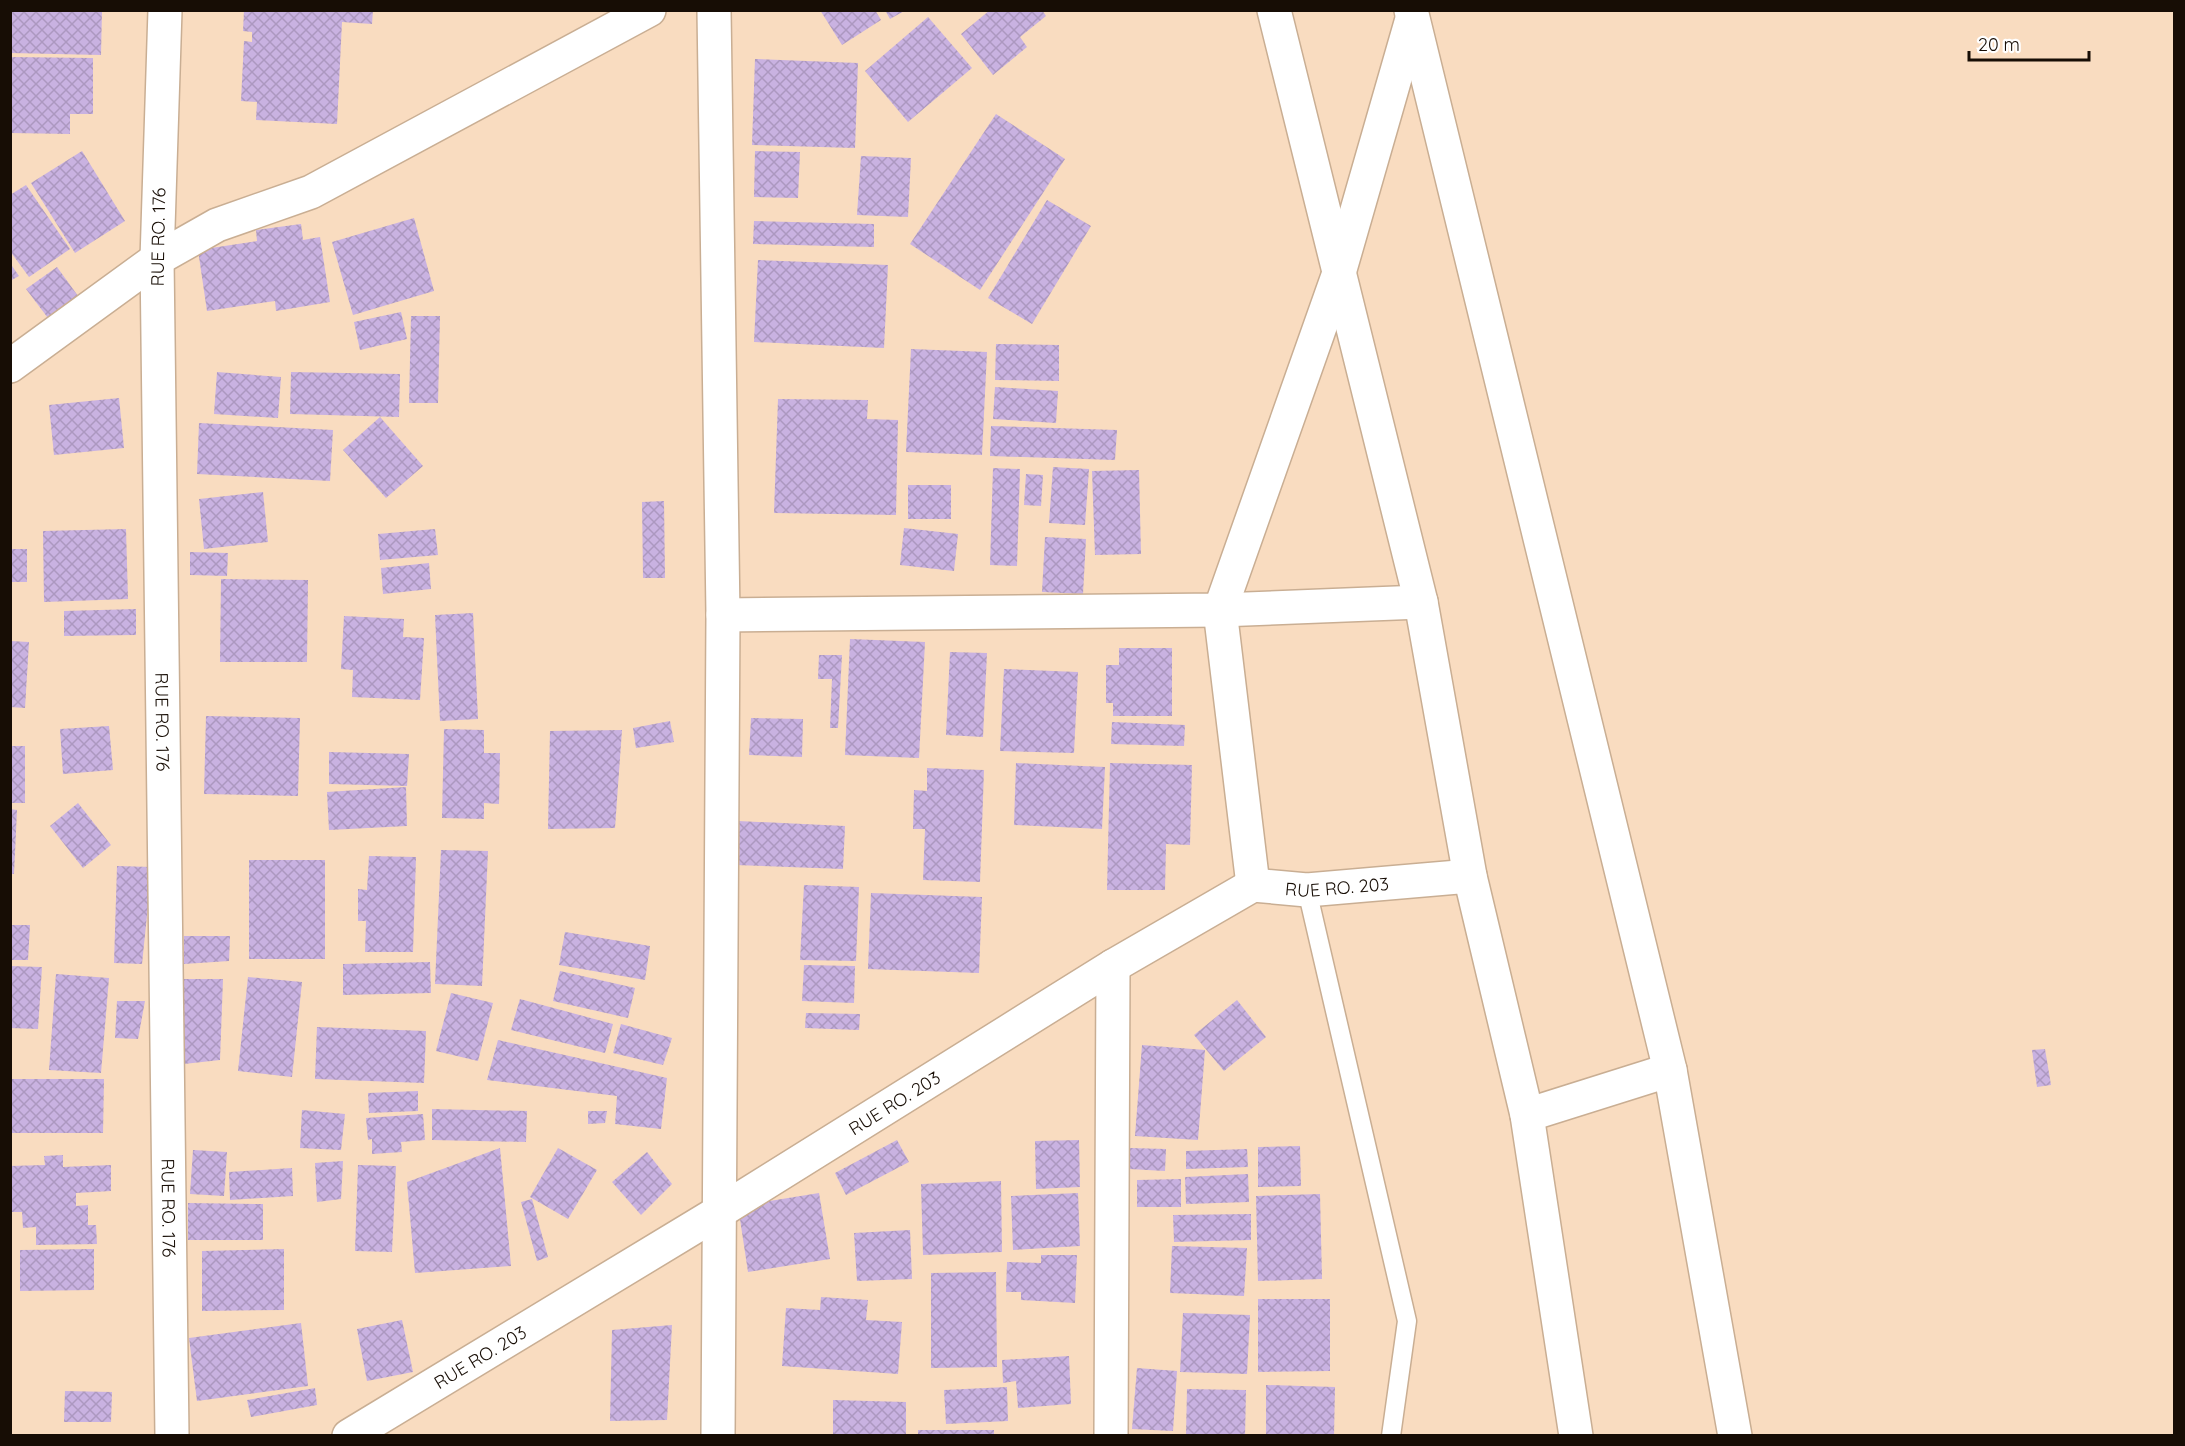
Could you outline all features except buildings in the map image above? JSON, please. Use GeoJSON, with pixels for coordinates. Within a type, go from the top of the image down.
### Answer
{"type":"FeatureCollection","features":[{"type":"Feature","properties":{"kind":"street","name":"RUE RO. 176"},"geometry":{"type":"LineString","coordinates":[[165,10],[157,259],[172,1436]]}},
{"type":"Feature","properties":{"kind":"street"},"geometry":{"type":"LineString","coordinates":[[10,366],[157,259],[217,225],[311,192],[648,10]]}},
{"type":"Feature","properties":{"kind":"street"},"geometry":{"type":"LineString","coordinates":[[714,10],[723,615],[718,1436]]}},
{"type":"Feature","properties":{"kind":"street"},"geometry":{"type":"LineString","coordinates":[[1274,10],[1421,602],[1470,876],[1527,1115],[1576,1436]]}},
{"type":"Feature","properties":{"kind":"street"},"geometry":{"type":"LineString","coordinates":[[1252,885],[1220,610],[1339,273],[1412,14]]}},
{"type":"Feature","properties":{"kind":"street"},"geometry":{"type":"LineString","coordinates":[[1412,14],[1670,1070],[1735,1436]]}},
{"type":"Feature","properties":{"kind":"street"},"geometry":{"type":"LineString","coordinates":[[723,615],[1220,610],[1421,602]]}},
{"type":"Feature","properties":{"kind":"street","name":"RUE RO. 203"},"geometry":{"type":"LineString","coordinates":[[349,1436],[719,1212],[1113,966],[1252,885],[1307,890],[1470,876]]}},
{"type":"Feature","properties":{"kind":"street"},"geometry":{"type":"LineString","coordinates":[[1111,1436],[1113,966]]}},
{"type":"Feature","properties":{"kind":"street"},"geometry":{"type":"LineString","coordinates":[[1527,1115],[1670,1070]]}},
{"type":"Feature","properties":{"kind":"lane"},"geometry":{"type":"LineString","coordinates":[[1307,890],[1407,1321],[1391,1436]]}}]}
